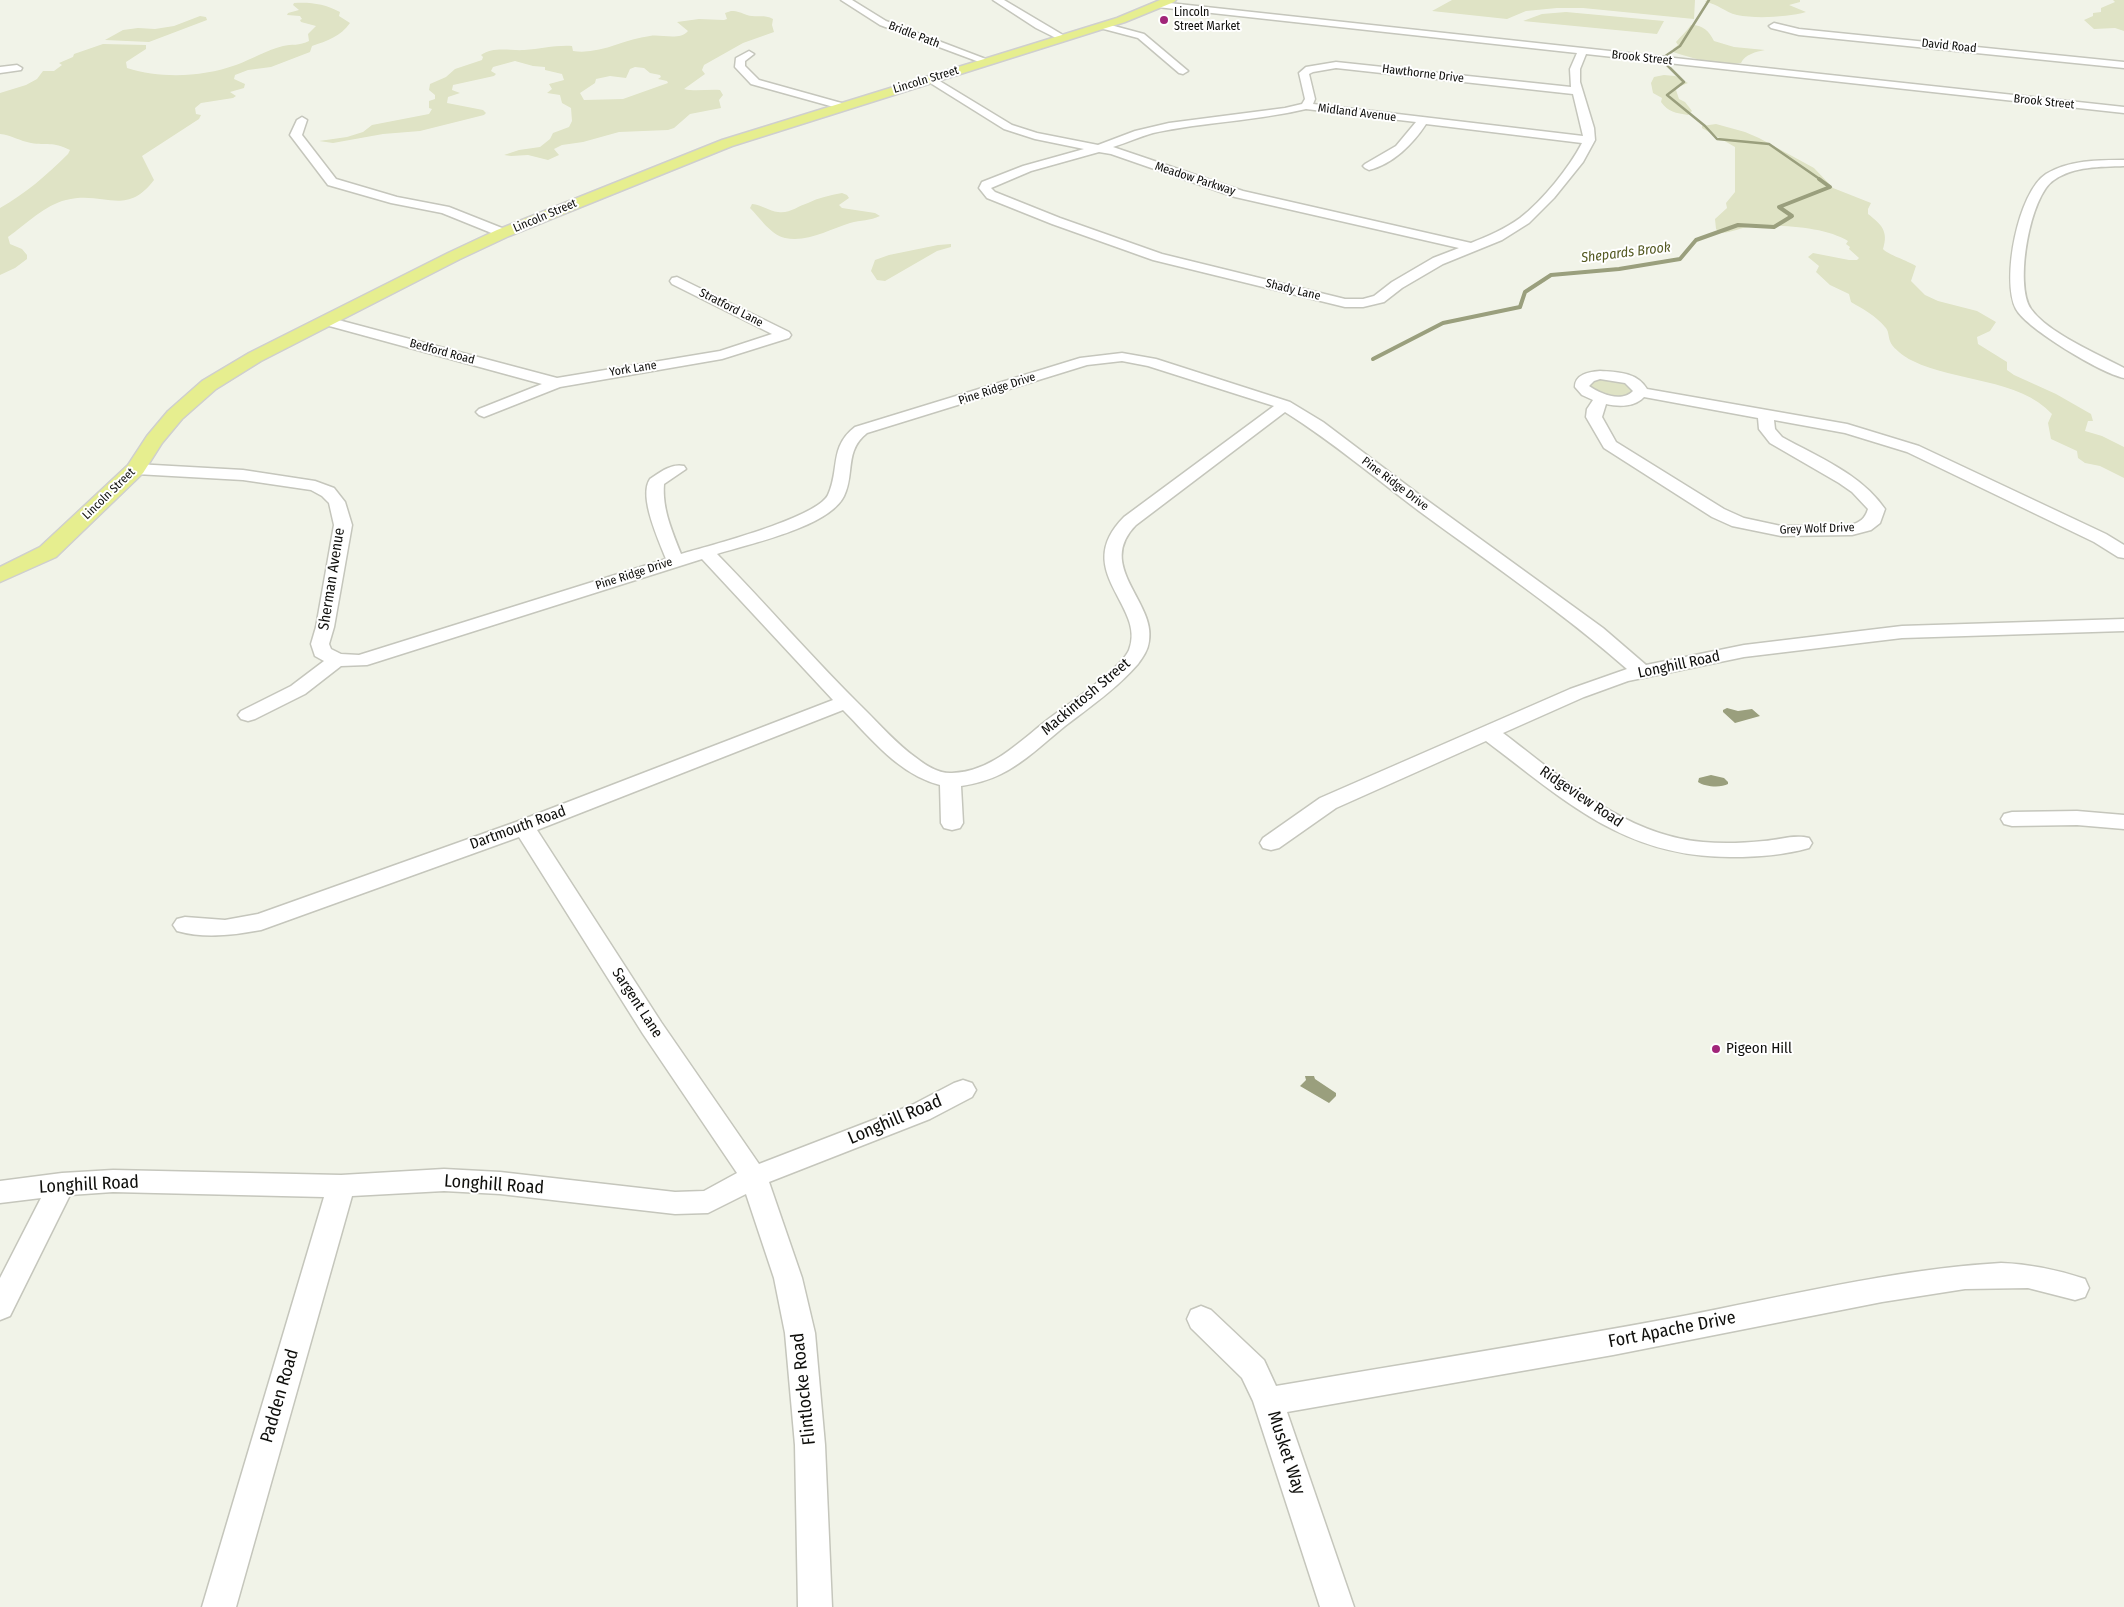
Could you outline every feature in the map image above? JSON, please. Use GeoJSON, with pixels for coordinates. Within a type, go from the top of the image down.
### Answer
{"type":"FeatureCollection","features":[{"type":"Feature","properties":{"kind":"main road","name":"Lincoln Street"},"geometry":{"type":"LineString","coordinates":[[0,575],[48,552],[136,468],[154,440],[175,415],[209,385],[255,357],[503,233],[697,154],[841,106],[1103,26],[1165,3]]}},
{"type":"Feature","properties":{"kind":"street","name":"Bridle Path"},"geometry":{"type":"LineString","coordinates":[[846,0],[883,23],[986,61]]}},
{"type":"Feature","properties":{"kind":"street"},"geometry":{"type":"LineString","coordinates":[[998,0],[1039,26],[1063,38]]}},
{"type":"Feature","properties":{"kind":"street","name":"Brook Street"},"geometry":{"type":"LineString","coordinates":[[1165,3],[2124,110]]}},
{"type":"Feature","properties":{"kind":"street"},"geometry":{"type":"LineString","coordinates":[[1103,26],[1141,36],[1183,71]]}},
{"type":"Feature","properties":{"kind":"street","name":"David Road"},"geometry":{"type":"LineString","coordinates":[[1774,26],[1799,32],[2124,65]]}},
{"type":"Feature","properties":{"kind":"street"},"geometry":{"type":"LineString","coordinates":[[1584,51],[1575,69],[1574,82],[1588,128],[1589,140]]}},
{"type":"Feature","properties":{"kind":"street"},"geometry":{"type":"LineString","coordinates":[[749,54],[740,60],[740,67],[755,82],[841,106]]}},
{"type":"Feature","properties":{"kind":"street","name":"Hawthorne Drive"},"geometry":{"type":"LineString","coordinates":[[1306,106],[1310,99],[1304,73],[1310,69],[1336,65],[1578,91]]}},
{"type":"Feature","properties":{"kind":"street"},"geometry":{"type":"LineString","coordinates":[[0,70],[17,68]]}},
{"type":"Feature","properties":{"kind":"street","name":"Meadow Parkway"},"geometry":{"type":"LineString","coordinates":[[929,79],[1008,127],[1035,136],[1100,148],[1239,194],[1473,247]]}},
{"type":"Feature","properties":{"kind":"street","name":"Midland Avenue"},"geometry":{"type":"LineString","coordinates":[[1100,148],[1130,136],[1154,130],[1285,111],[1306,106],[1589,140]]}},
{"type":"Feature","properties":{"kind":"street"},"geometry":{"type":"LineString","coordinates":[[302,120],[296,135],[332,182],[395,200],[445,210],[503,233]]}},
{"type":"Feature","properties":{"kind":"street"},"geometry":{"type":"LineString","coordinates":[[1369,166],[1406,144],[1422,121]]}},
{"type":"Feature","properties":{"kind":"street","name":"Shady Lane"},"geometry":{"type":"LineString","coordinates":[[1100,148],[1067,156],[999,179],[986,185],[984,188],[991,195],[1056,221],[1158,257],[1354,304],[1379,299],[1397,285],[1438,261],[1504,234],[1525,220],[1579,160],[1589,140]]}},
{"type":"Feature","properties":{"kind":"street"},"geometry":{"type":"LineString","coordinates":[[2124,163],[2074,167],[2046,179],[2039,187],[2020,251],[2017,292],[2020,303],[2027,314],[2053,334],[2117,365],[2124,374]]}},
{"type":"Feature","properties":{"kind":"street","name":"Stratford Lane"},"geometry":{"type":"LineString","coordinates":[[677,281],[784,335]]}},
{"type":"Feature","properties":{"kind":"street","name":"Bedford Road"},"geometry":{"type":"LineString","coordinates":[[327,321],[556,383]]}},
{"type":"Feature","properties":{"kind":"street","name":"York Lane"},"geometry":{"type":"LineString","coordinates":[[484,412],[556,383],[722,355],[784,335]]}},
{"type":"Feature","properties":{"kind":"street","name":"Pine Ridge Drive"},"geometry":{"type":"LineString","coordinates":[[337,660],[360,661],[791,525],[818,513],[829,505],[836,496],[841,479],[846,446],[852,435],[861,430],[1085,361],[1122,357],[1151,362],[1285,405],[1317,425],[1596,632],[1642,672]]}},
{"type":"Feature","properties":{"kind":"street"},"geometry":{"type":"LineString","coordinates":[[1600,375],[1616,376],[1629,380],[1639,386],[1641,392],[1639,396],[1630,400],[1601,399],[1588,394],[1582,388],[1582,382],[1589,377],[1600,375]]}},
{"type":"Feature","properties":{"kind":"street"},"geometry":{"type":"LineString","coordinates":[[1641,392],[1847,429],[1913,448],[2093,535],[2124,553]]}},
{"type":"Feature","properties":{"kind":"street","name":"Grey Wolf Drive"},"geometry":{"type":"LineString","coordinates":[[1601,399],[1594,409],[1594,417],[1610,445],[1718,513],[1760,528],[1781,531],[1852,530],[1865,526],[1874,519],[1877,509],[1869,497],[1852,484],[1776,440],[1767,431],[1766,415]]}},
{"type":"Feature","properties":{"kind":"street","name":"Mackintosh Street"},"geometry":{"type":"LineString","coordinates":[[705,552],[845,702],[912,765],[924,772],[950,780],[970,778],[997,768],[1108,682],[1133,657],[1139,649],[1141,637],[1134,611],[1115,570],[1113,547],[1116,538],[1130,521],[1285,405]]}},
{"type":"Feature","properties":{"kind":"street","name":"Sherman Avenue"},"geometry":{"type":"LineString","coordinates":[[136,468],[243,475],[308,484],[328,492],[338,502],[342,526],[325,627],[320,644],[322,652],[337,660]]}},
{"type":"Feature","properties":{"kind":"street"},"geometry":{"type":"LineString","coordinates":[[674,561],[660,520],[654,493],[656,482],[678,469]]}},
{"type":"Feature","properties":{"kind":"street","name":"Longhill Road"},"geometry":{"type":"LineString","coordinates":[[1271,843],[1328,803],[1577,693],[1623,676],[1744,651],[1902,632],[2124,625]]}},
{"type":"Feature","properties":{"kind":"street"},"geometry":{"type":"LineString","coordinates":[[248,715],[298,690],[337,660]]}},
{"type":"Feature","properties":{"kind":"street","name":"Dartmouth Road"},"geometry":{"type":"LineString","coordinates":[[184,925],[225,928],[261,922],[524,827],[845,702]]}},
{"type":"Feature","properties":{"kind":"street","name":"Ridgeview Road"},"geometry":{"type":"LineString","coordinates":[[1488,732],[1586,804],[1626,827],[1648,837],[1678,845],[1710,848],[1755,848],[1801,843]]}},
{"type":"Feature","properties":{"kind":"street"},"geometry":{"type":"LineString","coordinates":[[950,780],[952,823]]}},
{"type":"Feature","properties":{"kind":"street"},"geometry":{"type":"LineString","coordinates":[[2012,819],[2077,818],[2124,822]]}},
{"type":"Feature","properties":{"kind":"street","name":"Sargent Lane"},"geometry":{"type":"LineString","coordinates":[[524,827],[652,1028],[754,1177]]}},
{"type":"Feature","properties":{"kind":"street","name":"Longhill Road"},"geometry":{"type":"LineString","coordinates":[[0,1192],[62,1184],[114,1181],[340,1186],[444,1180],[500,1183],[675,1203],[708,1202],[754,1177],[921,1112],[963,1090]]}},
{"type":"Feature","properties":{"kind":"street","name":"Flintlocke Road"},"geometry":{"type":"LineString","coordinates":[[754,1177],[788,1278],[800,1333],[810,1446],[815,1607]]}},
{"type":"Feature","properties":{"kind":"street"},"geometry":{"type":"LineString","coordinates":[[0,1307],[62,1184]]}},
{"type":"Feature","properties":{"kind":"street","name":"Padden Road"},"geometry":{"type":"LineString","coordinates":[[219,1607],[340,1186]]}},
{"type":"Feature","properties":{"kind":"street","name":"Fort Apache Drive"},"geometry":{"type":"LineString","coordinates":[[1268,1401],[1613,1342],[1882,1290],[1965,1277],[2028,1276],[2075,1288]]}},
{"type":"Feature","properties":{"kind":"street","name":"Musket Way"},"geometry":{"type":"LineString","coordinates":[[1201,1320],[1253,1369],[1268,1401],[1337,1607]]}},
{"type":"Feature","properties":{"kind":"shaded area"},"geometry":{"type":"Polygon","coordinates":[[[1452,0],[1695,0],[1694,19],[1583,8],[1526,11],[1507,19],[1432,11],[1452,0]]]}},
{"type":"Feature","properties":{"kind":"shaded area"},"geometry":{"type":"Polygon","coordinates":[[[1707,0],[1800,0],[1800,2],[1789,5],[1806,12],[1772,17],[1753,17],[1732,14],[1714,4],[1705,2],[1707,0]]]}},
{"type":"Feature","properties":{"kind":"shaded area"},"geometry":{"type":"Polygon","coordinates":[[[2113,0],[2124,0],[2124,31],[2115,28],[2094,29],[2084,20],[2093,16],[2093,13],[2101,12],[2101,8],[2115,2],[2113,0]]]}},
{"type":"Feature","properties":{"kind":"shaded area"},"geometry":{"type":"Polygon","coordinates":[[[294,3],[312,3],[329,7],[340,12],[339,16],[350,23],[338,35],[312,46],[310,52],[271,67],[248,70],[235,75],[234,79],[245,84],[244,88],[230,92],[236,96],[201,103],[195,108],[196,114],[201,115],[199,119],[142,156],[154,180],[133,198],[123,200],[80,198],[66,200],[58,202],[36,215],[8,237],[10,244],[22,249],[27,255],[27,259],[15,268],[0,275],[0,208],[36,184],[70,150],[54,145],[27,142],[0,134],[0,93],[26,85],[37,79],[43,71],[54,71],[62,65],[59,63],[73,57],[74,54],[103,44],[146,45],[146,49],[126,62],[127,68],[140,72],[182,75],[223,69],[286,45],[302,44],[309,41],[308,34],[316,26],[301,22],[300,16],[287,15],[299,10],[293,5],[294,3]]]}},
{"type":"Feature","properties":{"kind":"shaded area"},"geometry":{"type":"Polygon","coordinates":[[[733,11],[750,16],[764,16],[773,19],[774,32],[743,43],[704,65],[702,70],[705,74],[684,89],[720,90],[723,95],[719,100],[721,108],[690,114],[674,128],[668,130],[619,132],[583,142],[562,145],[554,149],[559,155],[548,160],[528,155],[504,155],[519,150],[540,147],[550,139],[553,133],[569,127],[572,121],[571,108],[562,103],[560,95],[547,93],[552,89],[549,84],[564,80],[562,74],[545,70],[545,67],[515,61],[493,67],[491,71],[496,74],[494,76],[453,85],[452,90],[460,93],[448,97],[447,103],[483,110],[486,113],[484,115],[420,131],[383,134],[333,143],[319,141],[347,137],[363,132],[372,125],[429,114],[432,109],[429,108],[429,101],[435,99],[435,95],[429,90],[430,84],[446,77],[455,69],[482,60],[483,57],[481,55],[486,52],[502,49],[524,50],[566,46],[572,46],[573,51],[593,51],[650,36],[680,36],[688,31],[677,22],[699,19],[724,20],[727,19],[725,13],[733,11]],[[635,67],[630,69],[626,78],[610,76],[596,79],[595,83],[580,93],[584,100],[623,99],[668,83],[658,79],[661,77],[660,75],[650,73],[644,68],[635,67]]]}},
{"type":"Feature","properties":{"kind":"shaded area"},"geometry":{"type":"Polygon","coordinates":[[[1566,12],[1664,21],[1657,34],[1523,21],[1542,14],[1566,12]]]}},
{"type":"Feature","properties":{"kind":"shaded area"},"geometry":{"type":"Polygon","coordinates":[[[200,16],[206,17],[207,20],[149,42],[105,40],[123,30],[138,28],[155,29],[174,26],[200,16]]]}},
{"type":"Feature","properties":{"kind":"shaded area"},"geometry":{"type":"Polygon","coordinates":[[[1691,25],[1705,29],[1714,41],[1734,47],[1765,50],[1748,55],[1741,63],[1732,64],[1707,61],[1673,52],[1673,49],[1678,45],[1676,42],[1691,25]]]}},
{"type":"Feature","properties":{"kind":"shaded area"},"geometry":{"type":"Polygon","coordinates":[[[1664,75],[1675,76],[1688,83],[1678,87],[1676,90],[1679,99],[1685,102],[1692,111],[1688,115],[1669,110],[1661,102],[1662,98],[1653,93],[1651,83],[1654,77],[1664,75]]]}},
{"type":"Feature","properties":{"kind":"shaded area"},"geometry":{"type":"Polygon","coordinates":[[[1716,124],[1759,138],[1814,168],[1833,188],[1871,203],[1868,214],[1883,228],[1885,243],[1883,249],[1916,266],[1911,281],[1925,295],[1938,301],[1977,311],[1996,322],[1990,331],[1977,337],[1978,344],[2007,362],[2007,370],[2014,375],[2056,394],[2091,414],[2093,421],[2088,421],[2085,431],[2102,436],[2124,447],[2124,478],[2100,466],[2085,463],[2078,458],[2077,451],[2051,439],[2048,423],[2052,414],[2038,402],[2022,393],[2005,387],[1930,368],[1910,360],[1893,347],[1887,330],[1881,323],[1851,302],[1849,294],[1830,285],[1816,272],[1819,266],[1808,257],[1813,253],[1857,260],[1859,258],[1846,244],[1848,241],[1838,236],[1812,229],[1782,226],[1743,228],[1720,233],[1716,229],[1715,219],[1727,208],[1726,203],[1735,192],[1735,147],[1702,128],[1702,126],[1716,124]]]}},
{"type":"Feature","properties":{"kind":"shaded area"},"geometry":{"type":"Polygon","coordinates":[[[842,193],[849,198],[839,205],[842,208],[875,213],[880,216],[850,223],[818,235],[793,239],[785,238],[775,233],[750,208],[752,204],[775,211],[786,212],[820,198],[842,193]]]}},
{"type":"Feature","properties":{"kind":"shaded area"},"geometry":{"type":"Polygon","coordinates":[[[951,244],[951,247],[937,251],[885,281],[877,280],[871,271],[875,260],[889,255],[951,244]]]}},
{"type":"Feature","properties":{"kind":"shaded area"},"geometry":{"type":"Polygon","coordinates":[[[1598,379],[1622,382],[1632,391],[1628,395],[1623,396],[1601,394],[1591,389],[1588,385],[1598,379]]]}},
{"type":"Feature","properties":{"kind":"shaded area"},"geometry":{"type":"Polygon","coordinates":[[[1727,708],[1738,711],[1752,709],[1760,716],[1735,723],[1723,712],[1727,708]]]}},
{"type":"Feature","properties":{"kind":"shaded area"},"geometry":{"type":"Polygon","coordinates":[[[1711,775],[1724,778],[1728,784],[1713,786],[1698,782],[1699,778],[1711,775]]]}},
{"type":"Feature","properties":{"kind":"shaded area"},"geometry":{"type":"Polygon","coordinates":[[[1305,1076],[1314,1076],[1315,1079],[1336,1093],[1336,1096],[1329,1103],[1300,1086],[1306,1080],[1305,1076]]]}},
{"type":"Feature","properties":{"kind":"waterway","name":"Shepards Brook"},"geometry":{"type":"LineString","coordinates":[[1664,57],[1680,46],[1709,0]]}},
{"type":"Feature","properties":{"kind":"waterway","name":"Shepards Brook"},"geometry":{"type":"LineString","coordinates":[[1665,63],[1684,82],[1667,95],[1705,126],[1717,139],[1769,144],[1821,180]]}},
{"type":"Feature","properties":{"kind":"waterway","name":"Shepards Brook"},"geometry":{"type":"LineString","coordinates":[[1373,359],[1443,323],[1520,307],[1525,292],[1551,275],[1619,269],[1680,259],[1696,240],[1738,225],[1774,227],[1792,216],[1779,207],[1830,187],[1819,179]]}},
{"type":"Feature","properties":{"kind":"place","name":"Lincoln Street Market"},"geometry":{"type":"Point","coordinates":[1164,20]}},
{"type":"Feature","properties":{"kind":"place","name":"Pigeon Hill"},"geometry":{"type":"Point","coordinates":[1716,1049]}}]}
